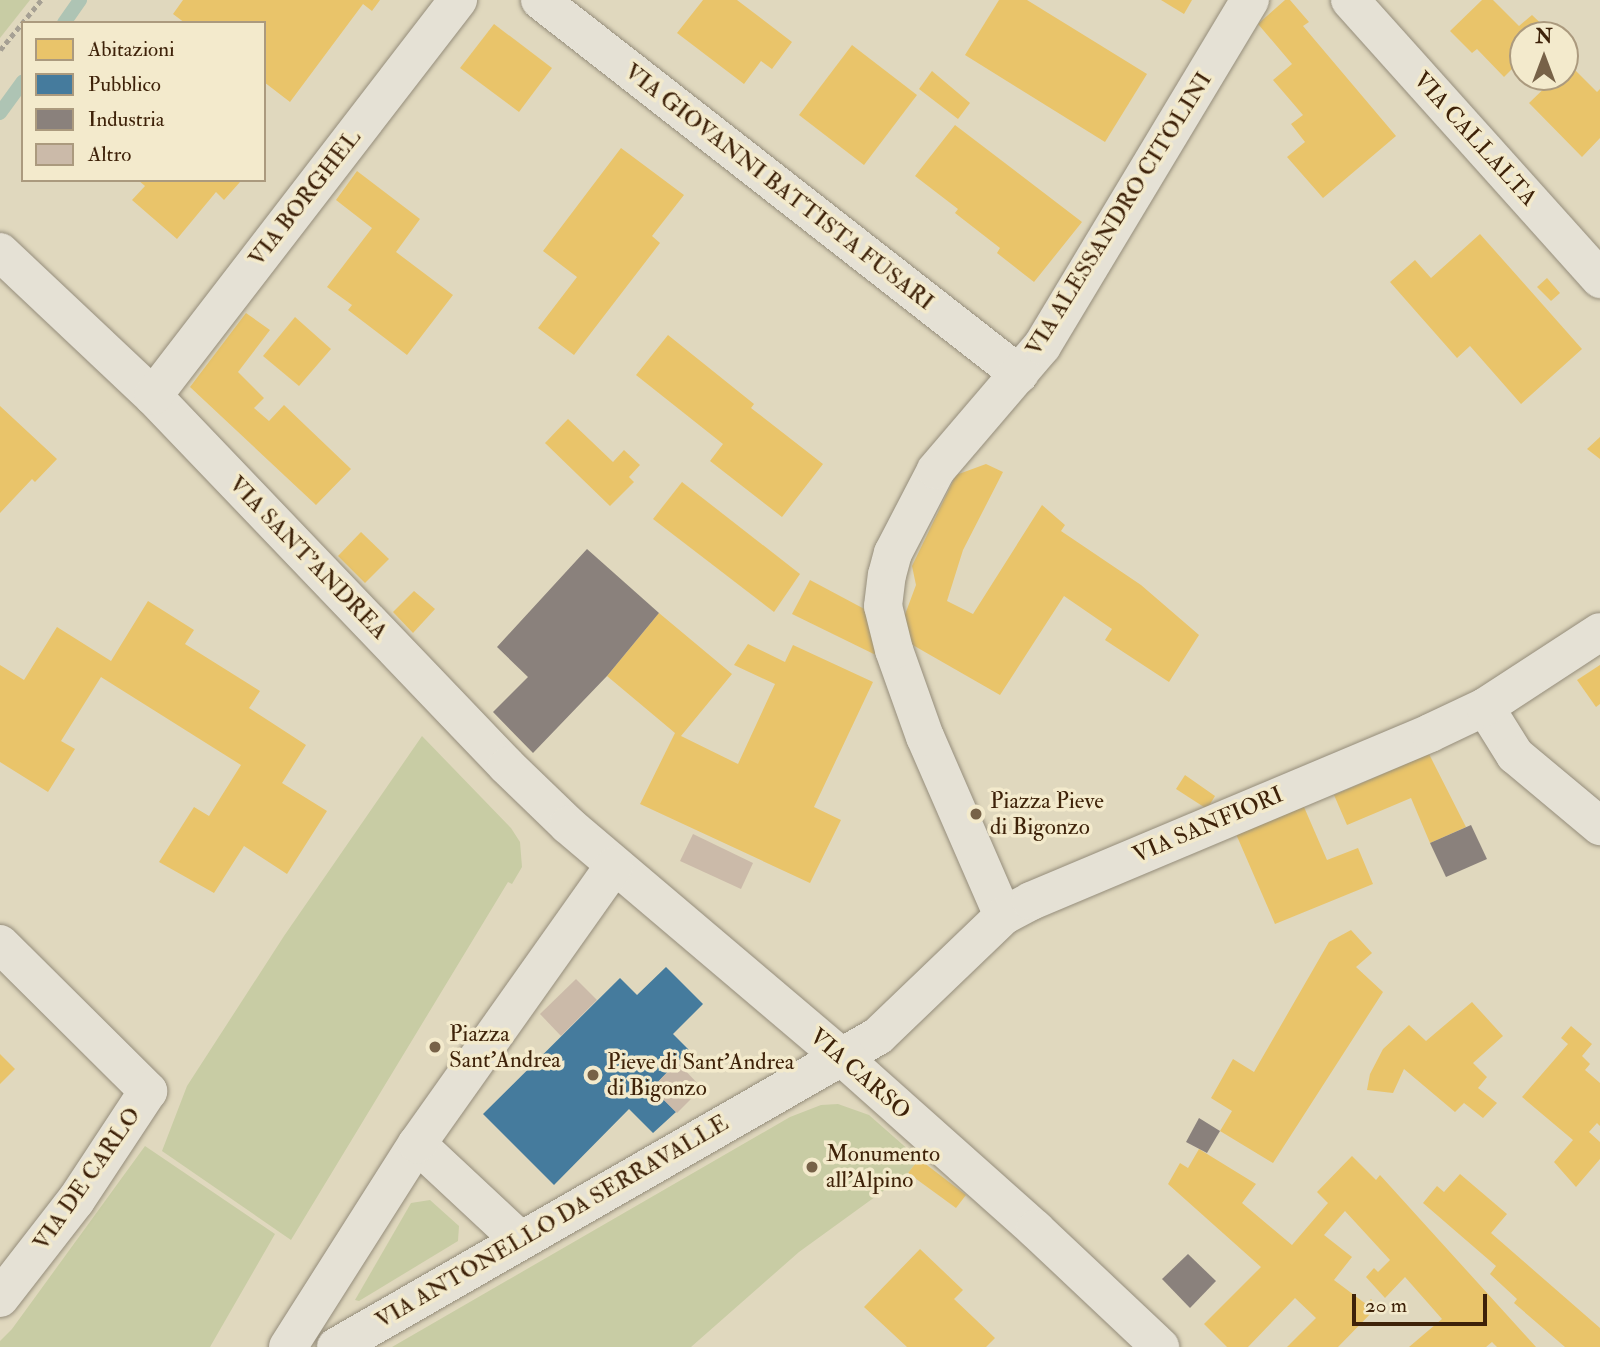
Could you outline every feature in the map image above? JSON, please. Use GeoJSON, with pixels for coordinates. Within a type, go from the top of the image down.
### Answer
{"type":"FeatureCollection","features":[{"type":"Feature","properties":{"kind":"street","name":"VIA BORGHEL"},"geometry":{"type":"LineString","coordinates":[[153,396],[458,0]]}},
{"type":"Feature","properties":{"kind":"street","name":"VIA GIOVANNI BATTISTA FUSARI"},"geometry":{"type":"LineString","coordinates":[[540,0],[1019,374]]}},
{"type":"Feature","properties":{"kind":"street","name":"VIA ALESSANDRO CITOLINI"},"geometry":{"type":"LineString","coordinates":[[1003,916],[925,737],[894,650],[883,606],[893,553],[936,470],[1042,346],[1250,0]]}},
{"type":"Feature","properties":{"kind":"street","name":"VIA CALLALTA"},"geometry":{"type":"LineString","coordinates":[[1350,0],[1600,279]]}},
{"type":"Feature","properties":{"kind":"street","name":"VIA SANT'ANDREA"},"geometry":{"type":"LineString","coordinates":[[0,252],[153,396],[507,766],[614,866]]}},
{"type":"Feature","properties":{"kind":"street","name":"VIA SANFIORI"},"geometry":{"type":"LineString","coordinates":[[842,1057],[878,1036],[902,1015],[1003,916],[1062,886],[1430,733],[1485,706],[1600,632]]}},
{"type":"Feature","properties":{"kind":"street"},"geometry":{"type":"LineString","coordinates":[[1485,706],[1515,755],[1600,825]]}},
{"type":"Feature","properties":{"kind":"street","name":"VIA CARSO"},"geometry":{"type":"LineString","coordinates":[[614,866],[842,1057],[1035,1229],[1160,1347]]}},
{"type":"Feature","properties":{"kind":"street"},"geometry":{"type":"LineString","coordinates":[[288,1347],[417,1144],[614,866]]}},
{"type":"Feature","properties":{"kind":"street","name":"VIA DE CARLO"},"geometry":{"type":"LineString","coordinates":[[0,944],[148,1091],[76,1200],[0,1298]]}},
{"type":"Feature","properties":{"kind":"street","name":"VIA ANTONELLO DA SERRAVALLE"},"geometry":{"type":"LineString","coordinates":[[335,1347],[519,1239],[842,1057]]}},
{"type":"Feature","properties":{"kind":"street"},"geometry":{"type":"LineString","coordinates":[[417,1144],[519,1239]]}},
{"type":"Feature","properties":{"kind":"path"},"geometry":{"type":"LineString","coordinates":[[24,21],[41,0]]}},
{"type":"Feature","properties":{"kind":"path"},"geometry":{"type":"LineString","coordinates":[[0,50],[21,24]]}},
{"type":"Feature","properties":{"kind":"green space"},"geometry":{"type":"Polygon","coordinates":[[[0,0],[30,0],[0,38],[0,0]]]}},
{"type":"Feature","properties":{"kind":"green space"},"geometry":{"type":"Polygon","coordinates":[[[422,736],[511,828],[520,842],[522,867],[512,884],[508,882],[291,1240],[162,1151],[187,1086],[284,936],[422,736]]]}},
{"type":"Feature","properties":{"kind":"green space"},"geometry":{"type":"Polygon","coordinates":[[[838,1104],[869,1115],[919,1159],[908,1173],[799,1252],[691,1347],[392,1347],[790,1117],[821,1105],[838,1104]]]}},
{"type":"Feature","properties":{"kind":"green space"},"geometry":{"type":"Polygon","coordinates":[[[145,1146],[275,1234],[210,1347],[0,1347],[0,1341],[12,1329],[145,1146]]]}},
{"type":"Feature","properties":{"kind":"green space"},"geometry":{"type":"Polygon","coordinates":[[[430,1200],[459,1226],[458,1241],[359,1301],[355,1300],[411,1203],[430,1200]]]}},
{"type":"Feature","properties":{"kind":"building: Abitazioni"},"geometry":{"type":"Polygon","coordinates":[[[183,0],[380,0],[372,11],[363,4],[290,102],[266,84],[266,21],[182,21],[173,14],[183,0]]]}},
{"type":"Feature","properties":{"kind":"building: Abitazioni"},"geometry":{"type":"Polygon","coordinates":[[[703,0],[737,0],[792,42],[772,69],[761,61],[744,84],[677,33],[703,0]]]}},
{"type":"Feature","properties":{"kind":"building: Abitazioni"},"geometry":{"type":"Polygon","coordinates":[[[999,0],[1027,0],[1147,74],[1105,142],[965,55],[999,0]]]}},
{"type":"Feature","properties":{"kind":"building: Abitazioni"},"geometry":{"type":"Polygon","coordinates":[[[1161,0],[1192,0],[1184,14],[1161,0]]]}},
{"type":"Feature","properties":{"kind":"building: Abitazioni"},"geometry":{"type":"Polygon","coordinates":[[[1285,0],[1290,0],[1309,22],[1303,26],[1396,136],[1323,198],[1287,157],[1305,142],[1291,124],[1303,115],[1273,80],[1292,64],[1258,24],[1285,0]]]}},
{"type":"Feature","properties":{"kind":"building: Abitazioni"},"geometry":{"type":"Polygon","coordinates":[[[1482,0],[1493,0],[1514,21],[1509,21],[1509,72],[1504,77],[1477,49],[1472,53],[1450,31],[1482,0]]]}},
{"type":"Feature","properties":{"kind":"building: Abitazioni"},"geometry":{"type":"Polygon","coordinates":[[[1532,15],[1538,21],[1525,21],[1532,15]]]}},
{"type":"Feature","properties":{"kind":"building: Abitazioni"},"geometry":{"type":"Polygon","coordinates":[[[494,24],[552,68],[519,112],[460,68],[494,24]]]}},
{"type":"Feature","properties":{"kind":"building: Abitazioni"},"geometry":{"type":"Polygon","coordinates":[[[852,45],[917,95],[864,165],[799,115],[852,45]]]}},
{"type":"Feature","properties":{"kind":"building: Abitazioni"},"geometry":{"type":"Polygon","coordinates":[[[932,71],[970,103],[958,119],[919,89],[932,71]]]}},
{"type":"Feature","properties":{"kind":"building: Abitazioni"},"geometry":{"type":"Polygon","coordinates":[[[1579,74],[1597,92],[1600,89],[1600,138],[1582,157],[1529,103],[1541,91],[1579,91],[1579,74]]]}},
{"type":"Feature","properties":{"kind":"building: Abitazioni"},"geometry":{"type":"Polygon","coordinates":[[[955,125],[1082,222],[1034,282],[997,253],[1000,248],[955,213],[958,209],[915,176],[955,125]]]}},
{"type":"Feature","properties":{"kind":"building: Abitazioni"},"geometry":{"type":"Polygon","coordinates":[[[621,148],[684,195],[652,236],[660,243],[574,355],[538,328],[577,277],[543,251],[621,148]]]}},
{"type":"Feature","properties":{"kind":"building: Abitazioni"},"geometry":{"type":"Polygon","coordinates":[[[357,171],[420,219],[396,252],[453,295],[407,355],[348,310],[352,305],[327,287],[372,228],[336,200],[357,171]]]}},
{"type":"Feature","properties":{"kind":"building: Abitazioni"},"geometry":{"type":"Polygon","coordinates":[[[140,182],[240,182],[224,200],[216,192],[177,239],[132,200],[145,186],[140,182]]]}},
{"type":"Feature","properties":{"kind":"building: Abitazioni"},"geometry":{"type":"Polygon","coordinates":[[[1480,234],[1582,349],[1521,404],[1470,346],[1457,358],[1390,282],[1415,260],[1431,278],[1480,234]]]}},
{"type":"Feature","properties":{"kind":"building: Abitazioni"},"geometry":{"type":"Polygon","coordinates":[[[1547,278],[1560,293],[1551,301],[1537,287],[1547,278]]]}},
{"type":"Feature","properties":{"kind":"building: Abitazioni"},"geometry":{"type":"Polygon","coordinates":[[[246,313],[270,330],[238,372],[264,398],[254,408],[269,421],[284,405],[351,469],[316,505],[190,387],[246,313]]]}},
{"type":"Feature","properties":{"kind":"building: Abitazioni"},"geometry":{"type":"Polygon","coordinates":[[[295,317],[331,349],[299,386],[263,356],[295,317]]]}},
{"type":"Feature","properties":{"kind":"building: Abitazioni"},"geometry":{"type":"Polygon","coordinates":[[[668,335],[754,404],[751,408],[823,464],[782,517],[710,461],[723,444],[636,375],[668,335]]]}},
{"type":"Feature","properties":{"kind":"building: Abitazioni"},"geometry":{"type":"Polygon","coordinates":[[[0,406],[57,459],[35,482],[32,479],[0,513],[0,406]]]}},
{"type":"Feature","properties":{"kind":"building: Abitazioni"},"geometry":{"type":"Polygon","coordinates":[[[568,419],[613,462],[624,450],[640,465],[629,477],[634,482],[610,506],[545,443],[568,419]]]}},
{"type":"Feature","properties":{"kind":"building: Abitazioni"},"geometry":{"type":"Polygon","coordinates":[[[1600,437],[1600,459],[1587,449],[1600,437]]]}},
{"type":"Feature","properties":{"kind":"building: Abitazioni"},"geometry":{"type":"Polygon","coordinates":[[[986,464],[1003,472],[963,550],[947,601],[973,614],[1042,505],[1065,525],[1061,531],[1141,585],[1199,635],[1169,682],[1105,640],[1112,629],[1064,596],[1000,695],[897,636],[916,585],[912,566],[956,475],[986,464]]]}},
{"type":"Feature","properties":{"kind":"building: Abitazioni"},"geometry":{"type":"Polygon","coordinates":[[[682,482],[800,574],[774,612],[653,519],[682,482]]]}},
{"type":"Feature","properties":{"kind":"building: Abitazioni"},"geometry":{"type":"Polygon","coordinates":[[[361,532],[389,559],[365,583],[338,556],[361,532]]]}},
{"type":"Feature","properties":{"kind":"building: Abitazioni"},"geometry":{"type":"Polygon","coordinates":[[[810,580],[870,612],[884,659],[792,614],[810,580]]]}},
{"type":"Feature","properties":{"kind":"building: Abitazioni"},"geometry":{"type":"Polygon","coordinates":[[[414,591],[435,609],[413,633],[393,612],[414,591]]]}},
{"type":"Feature","properties":{"kind":"building: Abitazioni"},"geometry":{"type":"Polygon","coordinates":[[[148,601],[194,630],[185,644],[260,691],[249,708],[306,745],[282,783],[327,811],[287,874],[244,846],[214,893],[159,862],[194,807],[209,816],[241,765],[101,677],[61,741],[75,749],[48,792],[0,762],[0,665],[24,680],[57,627],[111,661],[148,601]]]}},
{"type":"Feature","properties":{"kind":"building: Abitazioni"},"geometry":{"type":"Polygon","coordinates":[[[659,613],[732,674],[681,736],[738,764],[775,684],[734,665],[748,644],[785,662],[793,645],[873,682],[814,807],[841,820],[810,883],[640,804],[675,733],[607,676],[659,613]]]}},
{"type":"Feature","properties":{"kind":"building: Abitazioni"},"geometry":{"type":"Polygon","coordinates":[[[1600,665],[1600,704],[1596,707],[1577,680],[1600,665]]]}},
{"type":"Feature","properties":{"kind":"building: Abitazioni"},"geometry":{"type":"Polygon","coordinates":[[[1429,754],[1466,827],[1430,843],[1411,798],[1347,825],[1334,795],[1429,754]]]}},
{"type":"Feature","properties":{"kind":"building: Abitazioni"},"geometry":{"type":"Polygon","coordinates":[[[1185,775],[1215,796],[1207,809],[1176,789],[1185,775]]]}},
{"type":"Feature","properties":{"kind":"building: Abitazioni"},"geometry":{"type":"Polygon","coordinates":[[[1304,807],[1327,860],[1358,848],[1373,884],[1275,924],[1236,834],[1304,807]]]}},
{"type":"Feature","properties":{"kind":"building: Abitazioni"},"geometry":{"type":"Polygon","coordinates":[[[1351,930],[1372,953],[1356,967],[1383,992],[1273,1163],[1220,1131],[1232,1111],[1211,1098],[1233,1059],[1254,1072],[1329,942],[1351,930]]]}},
{"type":"Feature","properties":{"kind":"building: Abitazioni"},"geometry":{"type":"Polygon","coordinates":[[[1472,1002],[1503,1036],[1473,1063],[1487,1077],[1478,1088],[1497,1103],[1483,1118],[1464,1103],[1455,1112],[1404,1069],[1393,1093],[1367,1090],[1370,1074],[1383,1049],[1409,1025],[1426,1041],[1472,1002]]]}},
{"type":"Feature","properties":{"kind":"building: Abitazioni"},"geometry":{"type":"Polygon","coordinates":[[[1571,1026],[1592,1044],[1582,1056],[1590,1064],[1585,1070],[1600,1083],[1600,1126],[1597,1123],[1589,1132],[1600,1142],[1600,1159],[1576,1187],[1554,1162],[1573,1140],[1522,1097],[1568,1044],[1561,1038],[1571,1026]]]}},
{"type":"Feature","properties":{"kind":"building: Abitazioni"},"geometry":{"type":"Polygon","coordinates":[[[0,1054],[15,1069],[0,1084],[0,1054]]]}},
{"type":"Feature","properties":{"kind":"building: Abitazioni"},"geometry":{"type":"Polygon","coordinates":[[[1199,1149],[1256,1184],[1242,1203],[1292,1245],[1328,1203],[1317,1192],[1352,1156],[1376,1180],[1380,1175],[1536,1347],[1497,1347],[1492,1342],[1486,1347],[1409,1347],[1442,1319],[1405,1277],[1385,1298],[1366,1277],[1374,1268],[1378,1272],[1390,1260],[1345,1211],[1324,1235],[1352,1257],[1334,1280],[1366,1304],[1371,1299],[1378,1306],[1338,1347],[1287,1347],[1316,1318],[1295,1298],[1248,1347],[1227,1347],[1204,1324],[1261,1267],[1168,1184],[1180,1163],[1188,1168],[1199,1149]]]}},
{"type":"Feature","properties":{"kind":"building: Abitazioni"},"geometry":{"type":"Polygon","coordinates":[[[919,1159],[966,1195],[956,1208],[908,1173],[919,1159]]]}},
{"type":"Feature","properties":{"kind":"building: Abitazioni"},"geometry":{"type":"Polygon","coordinates":[[[1460,1174],[1507,1214],[1491,1233],[1600,1328],[1600,1347],[1565,1347],[1514,1303],[1517,1299],[1490,1274],[1496,1266],[1423,1203],[1437,1186],[1444,1192],[1460,1174]]]}},
{"type":"Feature","properties":{"kind":"building: Abitazioni"},"geometry":{"type":"Polygon","coordinates":[[[920,1249],[963,1290],[954,1299],[995,1338],[986,1347],[907,1347],[864,1307],[920,1249]]]}},
{"type":"Feature","properties":{"kind":"building: Pubblico","name":"Pieve di Sant'Andrea di Bigonzo"},"geometry":{"type":"Polygon","coordinates":[[[666,967],[703,1004],[673,1034],[689,1050],[652,1088],[676,1112],[653,1133],[629,1109],[554,1185],[483,1114],[620,978],[637,995],[666,967]]]}},
{"type":"Feature","properties":{"kind":"building: Industria"},"geometry":{"type":"Polygon","coordinates":[[[587,549],[659,613],[607,676],[533,753],[493,712],[528,677],[497,647],[587,549]]]}},
{"type":"Feature","properties":{"kind":"building: Industria"},"geometry":{"type":"Polygon","coordinates":[[[1471,825],[1487,859],[1446,877],[1430,843],[1471,825]]]}},
{"type":"Feature","properties":{"kind":"building: Industria"},"geometry":{"type":"Polygon","coordinates":[[[1199,1118],[1220,1131],[1207,1153],[1186,1142],[1199,1118]]]}},
{"type":"Feature","properties":{"kind":"building: Industria"},"geometry":{"type":"Polygon","coordinates":[[[1188,1254],[1216,1281],[1190,1308],[1162,1279],[1188,1254]]]}},
{"type":"Feature","properties":{"kind":"building: Altro"},"geometry":{"type":"Polygon","coordinates":[[[693,834],[753,863],[741,889],[680,861],[693,834]]]}},
{"type":"Feature","properties":{"kind":"building: Altro"},"geometry":{"type":"Polygon","coordinates":[[[576,979],[597,1000],[561,1036],[540,1014],[576,979]]]}},
{"type":"Feature","properties":{"kind":"building: Altro"},"geometry":{"type":"Polygon","coordinates":[[[677,1062],[702,1088],[677,1113],[652,1088],[677,1062]]]}},
{"type":"Feature","properties":{"kind":"waterway"},"geometry":{"type":"LineString","coordinates":[[65,21],[80,0]]}},
{"type":"Feature","properties":{"kind":"waterway"},"geometry":{"type":"LineString","coordinates":[[0,113],[21,84]]}},
{"type":"Feature","properties":{"kind":"place","name":"Piazza Pieve di Bigonzo"},"geometry":{"type":"Point","coordinates":[976,814]}},
{"type":"Feature","properties":{"kind":"place","name":"Piazza Sant'Andrea"},"geometry":{"type":"Point","coordinates":[435,1047]}},
{"type":"Feature","properties":{"kind":"place","name":"Pieve di Sant'Andrea di Bigonzo"},"geometry":{"type":"Point","coordinates":[593,1075]}},
{"type":"Feature","properties":{"kind":"place","name":"Monumento all'Alpino"},"geometry":{"type":"Point","coordinates":[812,1167]}}]}
